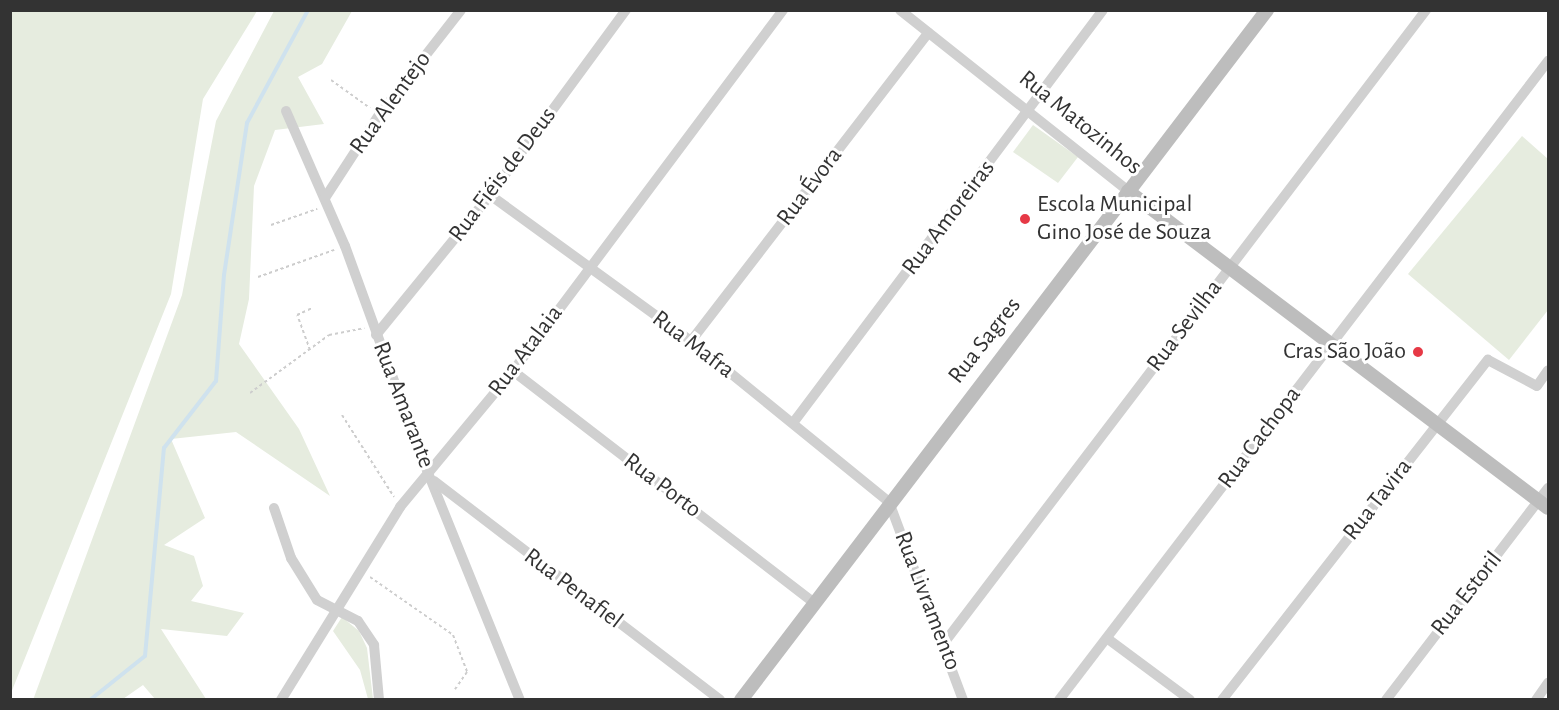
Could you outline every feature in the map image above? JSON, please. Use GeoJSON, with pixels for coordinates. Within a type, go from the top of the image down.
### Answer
{"type":"FeatureCollection","features":[{"type":"Feature","properties":{"kind":"street","name":"Rua Alentejo"},"geometry":{"type":"LineString","coordinates":[[327,201],[379,115],[460,10]]}},
{"type":"Feature","properties":{"kind":"street","name":"Rua Fiéis de Deus"},"geometry":{"type":"LineString","coordinates":[[374,331],[490,195],[626,10]]}},
{"type":"Feature","properties":{"kind":"street","name":"Rua Atalaia"},"geometry":{"type":"LineString","coordinates":[[281,699],[400,507],[429,475],[513,371],[783,10]]}},
{"type":"Feature","properties":{"kind":"street","name":"Rua Matozinhos"},"geometry":{"type":"LineString","coordinates":[[900,10],[1128,190],[1543,504]]}},
{"type":"Feature","properties":{"kind":"street","name":"Rua Amoreiras"},"geometry":{"type":"LineString","coordinates":[[793,423],[1030,111],[1103,10]]}},
{"type":"Feature","properties":{"kind":"street","name":"Rua Sagres"},"geometry":{"type":"LineString","coordinates":[[741,699],[812,601],[1267,10]]}},
{"type":"Feature","properties":{"kind":"street","name":"Rua Sevilha"},"geometry":{"type":"LineString","coordinates":[[944,643],[1426,10]]}},
{"type":"Feature","properties":{"kind":"street","name":"Rua Évora"},"geometry":{"type":"LineString","coordinates":[[691,342],[928,33]]}},
{"type":"Feature","properties":{"kind":"street","name":"Rua Cachopa"},"geometry":{"type":"LineString","coordinates":[[1059,699],[1108,639],[1548,61]]}},
{"type":"Feature","properties":{"kind":"street","name":"Rua Amarante"},"geometry":{"type":"LineString","coordinates":[[286,111],[345,246],[374,331],[429,475],[520,699]]}},
{"type":"Feature","properties":{"kind":"street","name":"Rua Mafra"},"geometry":{"type":"LineString","coordinates":[[490,195],[691,342],[889,502]]}},
{"type":"Feature","properties":{"kind":"street","name":"Rua Tavira"},"geometry":{"type":"LineString","coordinates":[[1222,699],[1488,360],[1537,386],[1548,370]]}},
{"type":"Feature","properties":{"kind":"street","name":"Rua Porto"},"geometry":{"type":"LineString","coordinates":[[513,371],[812,601]]}},
{"type":"Feature","properties":{"kind":"street","name":"Rua Penafiel"},"geometry":{"type":"LineString","coordinates":[[429,475],[447,495],[720,699]]}},
{"type":"Feature","properties":{"kind":"street","name":"Rua Estoril"},"geometry":{"type":"LineString","coordinates":[[1386,699],[1543,504],[1548,488]]}},
{"type":"Feature","properties":{"kind":"street","name":"Rua Livramento"},"geometry":{"type":"LineString","coordinates":[[889,502],[944,643],[963,699]]}},
{"type":"Feature","properties":{"kind":"street"},"geometry":{"type":"LineString","coordinates":[[274,508],[291,558],[317,600],[337,607],[358,621],[374,645],[379,699]]}},
{"type":"Feature","properties":{"kind":"street"},"geometry":{"type":"LineString","coordinates":[[1108,639],[1190,699]]}},
{"type":"Feature","properties":{"kind":"street"},"geometry":{"type":"LineString","coordinates":[[1536,699],[1548,683]]}},
{"type":"Feature","properties":{"kind":"path"},"geometry":{"type":"LineString","coordinates":[[331,80],[379,115]]}},
{"type":"Feature","properties":{"kind":"path"},"geometry":{"type":"LineString","coordinates":[[271,225],[327,201]]}},
{"type":"Feature","properties":{"kind":"path"},"geometry":{"type":"LineString","coordinates":[[258,277],[345,246]]}},
{"type":"Feature","properties":{"kind":"path"},"geometry":{"type":"LineString","coordinates":[[310,350],[297,315],[312,308]]}},
{"type":"Feature","properties":{"kind":"path"},"geometry":{"type":"LineString","coordinates":[[250,393],[329,335],[374,331]]}},
{"type":"Feature","properties":{"kind":"path"},"geometry":{"type":"LineString","coordinates":[[342,415],[400,507]]}},
{"type":"Feature","properties":{"kind":"path"},"geometry":{"type":"LineString","coordinates":[[360,571],[453,635],[467,672],[455,689]]}},
{"type":"Feature","properties":{"kind":"shaded area"},"geometry":{"type":"Polygon","coordinates":[[[11,10],[257,11],[203,99],[171,294],[11,693],[11,10]]]}},
{"type":"Feature","properties":{"kind":"shaded area"},"geometry":{"type":"Polygon","coordinates":[[[274,11],[352,11],[322,64],[298,77],[324,124],[275,130],[254,186],[249,299],[239,344],[299,429],[330,496],[236,432],[171,439],[205,518],[164,545],[194,556],[203,586],[191,601],[244,613],[227,636],[161,629],[206,699],[155,699],[143,685],[123,699],[33,700],[182,295],[216,121],[274,11]]]}},
{"type":"Feature","properties":{"kind":"shaded area"},"geometry":{"type":"Polygon","coordinates":[[[1033,125],[1078,157],[1058,183],[1013,152],[1033,125]]]}},
{"type":"Feature","properties":{"kind":"shaded area"},"geometry":{"type":"Polygon","coordinates":[[[1522,136],[1548,159],[1548,310],[1509,360],[1408,274],[1522,136]]]}},
{"type":"Feature","properties":{"kind":"shaded area"},"geometry":{"type":"Polygon","coordinates":[[[342,617],[359,631],[367,648],[373,699],[368,699],[360,670],[333,631],[342,617]]]}},
{"type":"Feature","properties":{"kind":"waterway"},"geometry":{"type":"LineString","coordinates":[[90,700],[145,656],[164,448],[216,381],[224,275],[247,123],[308,10]]}},
{"type":"Feature","properties":{"kind":"place","name":"Escola Municipal Gino José de Souza"},"geometry":{"type":"Point","coordinates":[1025,219]}},
{"type":"Feature","properties":{"kind":"place","name":"Cras São João"},"geometry":{"type":"Point","coordinates":[1418,352]}}]}
